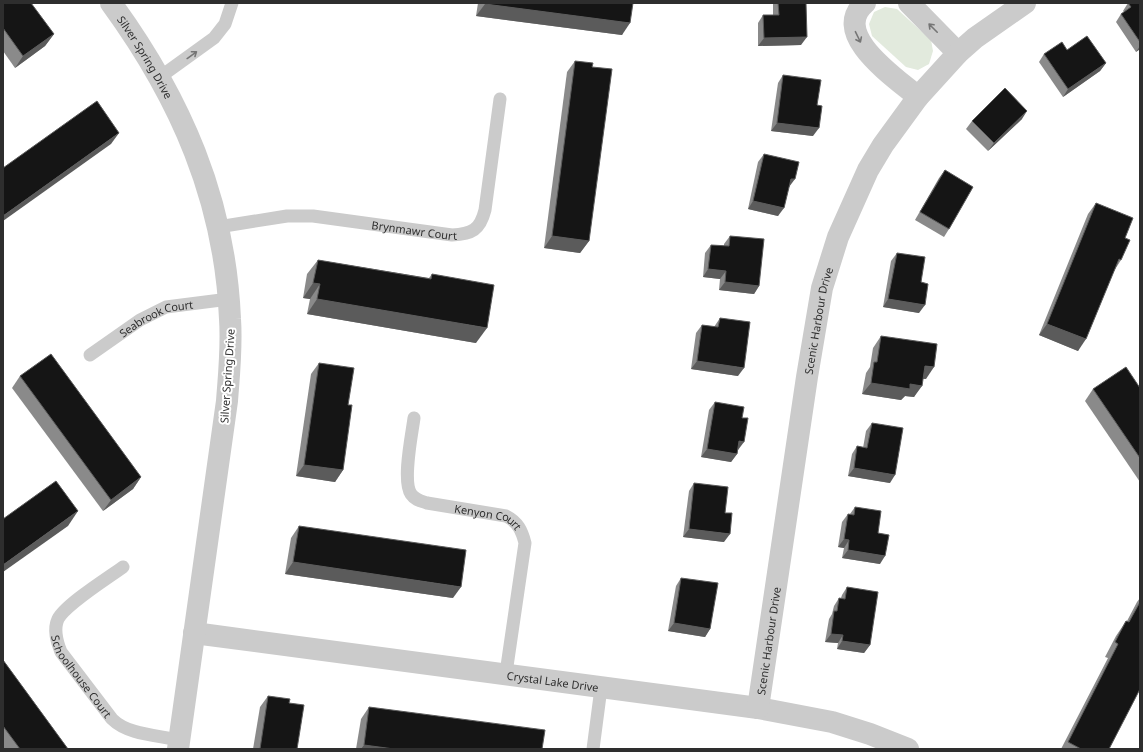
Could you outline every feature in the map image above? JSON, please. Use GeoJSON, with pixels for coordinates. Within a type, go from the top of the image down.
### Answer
{"type":"FeatureCollection","features":[{"type":"Feature","properties":{"kind":"street","name":"Silver Spring Drive"},"geometry":{"type":"LineString","coordinates":[[111,3],[130,29],[160,77],[187,131],[204,172],[224,251],[229,299],[230,355],[227,401],[178,744]]}},
{"type":"Feature","properties":{"kind":"street"},"geometry":{"type":"LineString","coordinates":[[865,3],[859,8],[855,18],[854,27],[858,39],[866,50],[886,70],[918,97]]}},
{"type":"Feature","properties":{"kind":"street"},"geometry":{"type":"LineString","coordinates":[[909,3],[958,53]]}},
{"type":"Feature","properties":{"kind":"street","name":"Scenic Harbour Drive"},"geometry":{"type":"LineString","coordinates":[[758,708],[806,385],[822,288],[838,237],[868,170],[883,145],[918,97],[958,53],[975,38],[1025,3]]}},
{"type":"Feature","properties":{"kind":"street","name":"Crystal Lake Drive"},"geometry":{"type":"LineString","coordinates":[[194,633],[506,673],[602,688],[758,708],[832,722],[870,734],[908,749]]}},
{"type":"Feature","properties":{"kind":"lane"},"geometry":{"type":"LineString","coordinates":[[160,77],[214,38],[225,24],[232,3]]}},
{"type":"Feature","properties":{"kind":"lane","name":"Brynmawr Court"},"geometry":{"type":"LineString","coordinates":[[218,227],[287,216],[313,216],[452,235],[464,235],[474,231],[482,222],[486,210],[500,99]]}},
{"type":"Feature","properties":{"kind":"lane","name":"Seabrook Court"},"geometry":{"type":"LineString","coordinates":[[90,355],[140,320],[166,307],[229,299]]}},
{"type":"Feature","properties":{"kind":"lane","name":"Kenyon Court"},"geometry":{"type":"LineString","coordinates":[[414,418],[407,484],[410,493],[417,500],[427,503],[506,516],[514,520],[522,531],[525,543],[506,673]]}},
{"type":"Feature","properties":{"kind":"lane","name":"Schoolhouse Court"},"geometry":{"type":"LineString","coordinates":[[123,567],[65,610],[58,620],[56,642],[61,652],[112,720],[119,726],[178,744]]}},
{"type":"Feature","properties":{"kind":"lane"},"geometry":{"type":"LineString","coordinates":[[593,749],[602,688]]}},
{"type":"Feature","properties":{"kind":"shaded area"},"geometry":{"type":"Polygon","coordinates":[[[885,7],[897,9],[931,40],[933,51],[929,64],[918,70],[906,67],[872,36],[869,24],[874,12],[885,7]]]}},
{"type":"Feature","properties":{"kind":"building"},"geometry":{"type":"Polygon","coordinates":[[[3,3],[31,3],[54,34],[23,56],[3,28],[3,3]]]}},
{"type":"Feature","properties":{"kind":"building"},"geometry":{"type":"Polygon","coordinates":[[[485,3],[633,3],[630,23],[485,3]]]}},
{"type":"Feature","properties":{"kind":"building"},"geometry":{"type":"Polygon","coordinates":[[[778,3],[806,3],[807,37],[764,38],[763,15],[779,15],[778,3]]]}},
{"type":"Feature","properties":{"kind":"building"},"geometry":{"type":"Polygon","coordinates":[[[1128,3],[1140,3],[1140,42],[1121,14],[1131,7],[1128,3]]]}},
{"type":"Feature","properties":{"kind":"building"},"geometry":{"type":"Polygon","coordinates":[[[1087,36],[1106,63],[1068,89],[1044,54],[1062,42],[1067,50],[1087,36]]]}},
{"type":"Feature","properties":{"kind":"building"},"geometry":{"type":"Polygon","coordinates":[[[575,61],[593,63],[592,67],[612,69],[589,241],[552,236],[575,61]]]}},
{"type":"Feature","properties":{"kind":"building"},"geometry":{"type":"Polygon","coordinates":[[[783,75],[821,80],[817,105],[822,106],[819,128],[777,123],[783,75]]]}},
{"type":"Feature","properties":{"kind":"building"},"geometry":{"type":"Polygon","coordinates":[[[1005,88],[1027,111],[994,143],[972,121],[1005,88]]]}},
{"type":"Feature","properties":{"kind":"building"},"geometry":{"type":"Polygon","coordinates":[[[97,101],[119,133],[3,216],[3,168],[97,101]]]}},
{"type":"Feature","properties":{"kind":"building"},"geometry":{"type":"Polygon","coordinates":[[[764,154],[799,162],[795,179],[791,179],[784,208],[753,201],[764,154]]]}},
{"type":"Feature","properties":{"kind":"building"},"geometry":{"type":"Polygon","coordinates":[[[945,170],[973,187],[949,229],[920,212],[945,170]]]}},
{"type":"Feature","properties":{"kind":"building"},"geometry":{"type":"Polygon","coordinates":[[[1096,203],[1133,218],[1125,238],[1130,240],[1121,260],[1119,259],[1086,339],[1047,324],[1096,203]]]}},
{"type":"Feature","properties":{"kind":"building"},"geometry":{"type":"Polygon","coordinates":[[[730,236],[764,239],[759,286],[725,282],[726,271],[708,269],[711,245],[729,246],[730,236]]]}},
{"type":"Feature","properties":{"kind":"building"},"geometry":{"type":"Polygon","coordinates":[[[897,253],[925,257],[921,282],[928,284],[925,305],[888,299],[897,253]]]}},
{"type":"Feature","properties":{"kind":"building"},"geometry":{"type":"Polygon","coordinates":[[[318,260],[431,279],[432,274],[494,285],[487,328],[317,299],[320,284],[313,283],[318,260]]]}},
{"type":"Feature","properties":{"kind":"building"},"geometry":{"type":"Polygon","coordinates":[[[720,318],[750,322],[744,368],[697,361],[702,325],[718,327],[720,318]]]}},
{"type":"Feature","properties":{"kind":"building"},"geometry":{"type":"Polygon","coordinates":[[[881,336],[937,344],[934,367],[925,366],[922,386],[910,384],[910,389],[871,383],[874,362],[877,362],[881,336]]]}},
{"type":"Feature","properties":{"kind":"building"},"geometry":{"type":"Polygon","coordinates":[[[51,354],[141,477],[111,500],[20,376],[51,354]]]}},
{"type":"Feature","properties":{"kind":"building"},"geometry":{"type":"Polygon","coordinates":[[[319,363],[354,368],[348,405],[352,405],[343,470],[304,465],[319,363]]]}},
{"type":"Feature","properties":{"kind":"building"},"geometry":{"type":"Polygon","coordinates":[[[1126,367],[1140,388],[1140,458],[1093,389],[1126,367]]]}},
{"type":"Feature","properties":{"kind":"building"},"geometry":{"type":"Polygon","coordinates":[[[715,402],[744,407],[742,418],[748,418],[744,442],[739,441],[737,454],[707,449],[715,402]]]}},
{"type":"Feature","properties":{"kind":"building"},"geometry":{"type":"Polygon","coordinates":[[[872,423],[903,428],[895,475],[854,468],[857,446],[867,448],[872,423]]]}},
{"type":"Feature","properties":{"kind":"building"},"geometry":{"type":"Polygon","coordinates":[[[56,481],[78,511],[3,565],[3,519],[56,481]]]}},
{"type":"Feature","properties":{"kind":"building"},"geometry":{"type":"Polygon","coordinates":[[[694,483],[728,487],[725,513],[732,513],[730,534],[689,529],[694,483]]]}},
{"type":"Feature","properties":{"kind":"building"},"geometry":{"type":"Polygon","coordinates":[[[855,507],[881,511],[878,533],[889,535],[885,556],[848,550],[849,540],[844,539],[848,514],[854,515],[855,507]]]}},
{"type":"Feature","properties":{"kind":"building"},"geometry":{"type":"Polygon","coordinates":[[[299,526],[466,550],[461,587],[293,562],[299,526]]]}},
{"type":"Feature","properties":{"kind":"building"},"geometry":{"type":"Polygon","coordinates":[[[681,578],[718,583],[710,629],[674,623],[681,578]]]}},
{"type":"Feature","properties":{"kind":"building"},"geometry":{"type":"Polygon","coordinates":[[[847,587],[878,592],[870,645],[842,641],[843,635],[831,634],[834,611],[837,611],[839,598],[845,599],[847,587]]]}},
{"type":"Feature","properties":{"kind":"building"},"geometry":{"type":"Polygon","coordinates":[[[1140,602],[1140,689],[1109,749],[1081,749],[1068,742],[1118,644],[1115,642],[1126,621],[1129,622],[1140,602]]]}},
{"type":"Feature","properties":{"kind":"building"},"geometry":{"type":"Polygon","coordinates":[[[3,660],[68,749],[20,749],[3,726],[3,660]]]}},
{"type":"Feature","properties":{"kind":"building"},"geometry":{"type":"Polygon","coordinates":[[[268,696],[290,699],[289,703],[304,705],[297,749],[260,749],[268,696]]]}},
{"type":"Feature","properties":{"kind":"building"},"geometry":{"type":"Polygon","coordinates":[[[369,707],[545,730],[542,749],[394,749],[364,745],[369,707]]]}}]}
